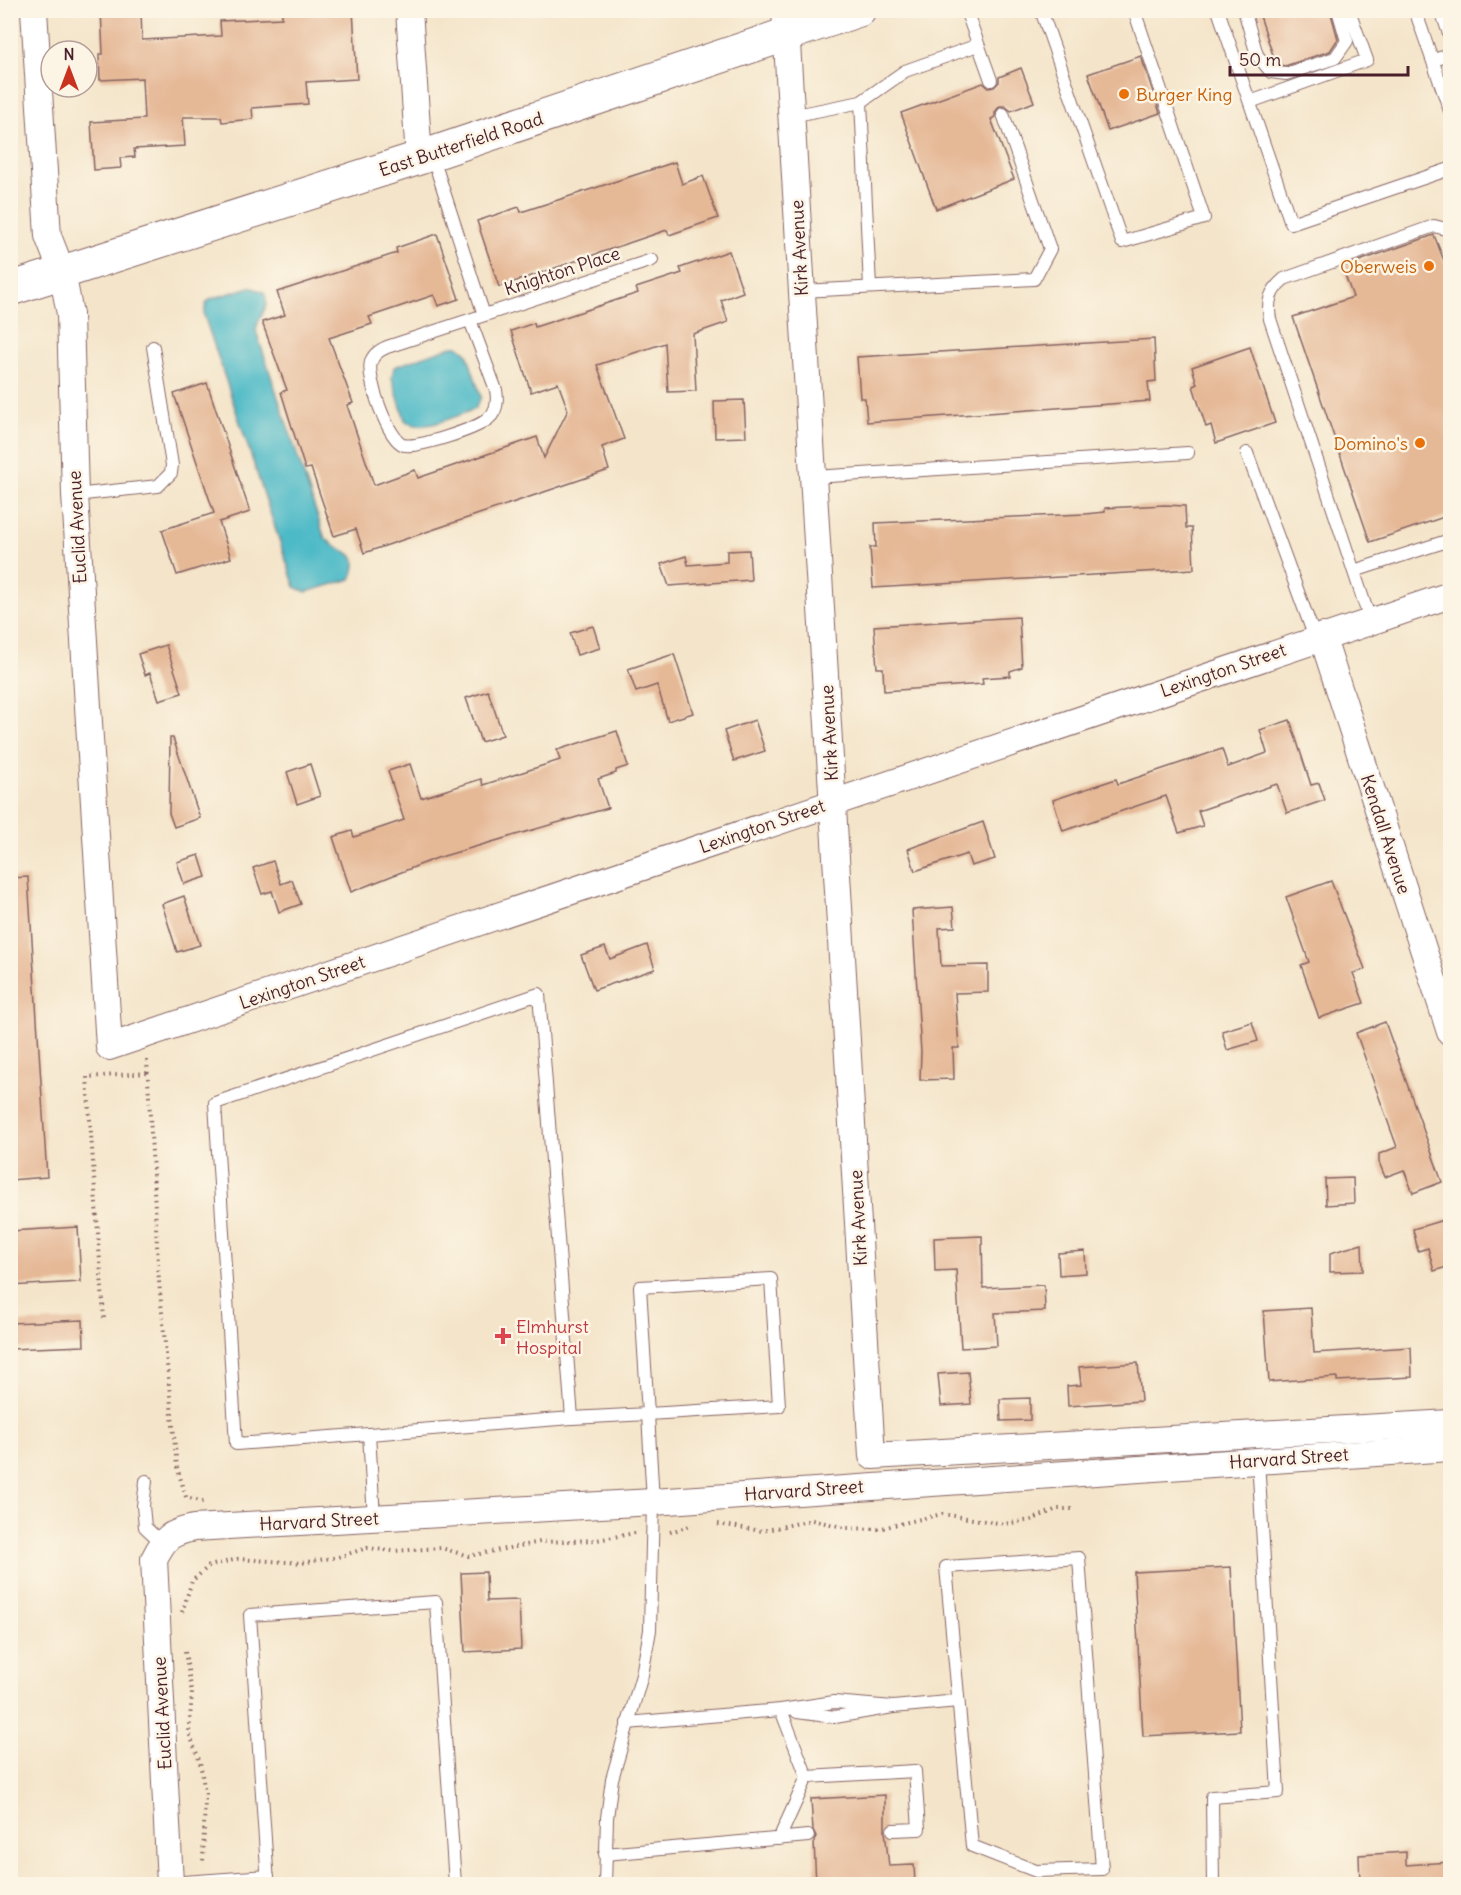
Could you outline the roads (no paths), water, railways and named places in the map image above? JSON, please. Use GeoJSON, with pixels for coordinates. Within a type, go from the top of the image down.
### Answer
{"type":"FeatureCollection","features":[{"type":"Feature","properties":{"kind":"main road","name":"East Butterfield Road"},"geometry":{"type":"LineString","coordinates":[[10,289],[425,156],[786,23],[859,10]]}},
{"type":"Feature","properties":{"kind":"street","name":"Euclid Avenue"},"geometry":{"type":"LineString","coordinates":[[34,10],[48,236],[62,272],[70,314],[75,495],[109,1047]]}},
{"type":"Feature","properties":{"kind":"street"},"geometry":{"type":"LineString","coordinates":[[409,10],[425,156]]}},
{"type":"Feature","properties":{"kind":"street","name":"Kirk Avenue"},"geometry":{"type":"LineString","coordinates":[[786,23],[872,1456]]}},
{"type":"Feature","properties":{"kind":"street","name":"Lexington Street"},"geometry":{"type":"LineString","coordinates":[[109,1047],[1319,637],[1450,595]]}},
{"type":"Feature","properties":{"kind":"street","name":"Kendall Avenue"},"geometry":{"type":"LineString","coordinates":[[1319,637],[1450,1032]]}},
{"type":"Feature","properties":{"kind":"street","name":"Harvard Street"},"geometry":{"type":"LineString","coordinates":[[872,1456],[1450,1423]]}},
{"type":"Feature","properties":{"kind":"street","name":"Harvard Street"},"geometry":{"type":"LineString","coordinates":[[162,1543],[174,1532],[194,1528],[653,1502],[1450,1448]]}},
{"type":"Feature","properties":{"kind":"street","name":"Euclid Avenue"},"geometry":{"type":"LineString","coordinates":[[162,1543],[154,1559],[170,1884]]}},
{"type":"Feature","properties":{"kind":"lane"},"geometry":{"type":"LineString","coordinates":[[966,10],[991,80]]}},
{"type":"Feature","properties":{"kind":"lane"},"geometry":{"type":"LineString","coordinates":[[1041,10],[1122,242],[1204,218],[1134,10]]}},
{"type":"Feature","properties":{"kind":"lane"},"geometry":{"type":"LineString","coordinates":[[1218,10],[1291,223],[1450,169]]}},
{"type":"Feature","properties":{"kind":"lane"},"geometry":{"type":"LineString","coordinates":[[1244,10],[1257,55],[1270,72],[1286,74],[1335,58],[1347,42],[1338,10]]}},
{"type":"Feature","properties":{"kind":"lane"},"geometry":{"type":"LineString","coordinates":[[1250,102],[1367,60],[1349,10]]}},
{"type":"Feature","properties":{"kind":"lane"},"geometry":{"type":"LineString","coordinates":[[1415,10],[1450,111]]}},
{"type":"Feature","properties":{"kind":"lane"},"geometry":{"type":"LineString","coordinates":[[1441,10],[1450,37]]}},
{"type":"Feature","properties":{"kind":"lane"},"geometry":{"type":"LineString","coordinates":[[791,116],[861,102],[905,71],[978,45]]}},
{"type":"Feature","properties":{"kind":"lane"},"geometry":{"type":"LineString","coordinates":[[1433,60],[1450,55]]}},
{"type":"Feature","properties":{"kind":"lane"},"geometry":{"type":"LineString","coordinates":[[861,102],[870,287]]}},
{"type":"Feature","properties":{"kind":"lane"},"geometry":{"type":"LineString","coordinates":[[802,291],[1035,279],[1050,249],[1003,114]]}},
{"type":"Feature","properties":{"kind":"lane"},"geometry":{"type":"LineString","coordinates":[[425,156],[484,315]]}},
{"type":"Feature","properties":{"kind":"lane"},"geometry":{"type":"LineString","coordinates":[[1370,620],[1270,319],[1268,303],[1274,288],[1284,279],[1434,226],[1450,230]]}},
{"type":"Feature","properties":{"kind":"lane","name":"Knighton Place"},"geometry":{"type":"LineString","coordinates":[[470,320],[496,390],[498,400],[495,410],[489,419],[478,425],[418,445],[403,445],[393,438],[387,426],[369,372],[371,361],[377,352],[387,347],[652,260]]}},
{"type":"Feature","properties":{"kind":"lane"},"geometry":{"type":"LineString","coordinates":[[75,495],[158,486],[171,473],[172,465],[153,347]]}},
{"type":"Feature","properties":{"kind":"lane"},"geometry":{"type":"LineString","coordinates":[[814,477],[1188,453]]}},
{"type":"Feature","properties":{"kind":"lane"},"geometry":{"type":"LineString","coordinates":[[1247,453],[1319,637]]}},
{"type":"Feature","properties":{"kind":"lane"},"geometry":{"type":"LineString","coordinates":[[1354,572],[1450,540]]}},
{"type":"Feature","properties":{"kind":"lane"},"geometry":{"type":"LineString","coordinates":[[572,1418],[539,994],[215,1103],[236,1444],[572,1418],[648,1414],[779,1406],[771,1279],[640,1287],[648,1414],[653,1502],[650,1630],[642,1674],[612,1779],[605,1854],[605,1884]]}},
{"type":"Feature","properties":{"kind":"lane"},"geometry":{"type":"LineString","coordinates":[[369,1434],[374,1518]]}},
{"type":"Feature","properties":{"kind":"lane"},"geometry":{"type":"LineString","coordinates":[[1213,1884],[1212,1797],[1278,1792],[1258,1460]]}},
{"type":"Feature","properties":{"kind":"lane"},"geometry":{"type":"LineString","coordinates":[[146,1481],[143,1506],[145,1527],[162,1543]]}},
{"type":"Feature","properties":{"kind":"lane"},"geometry":{"type":"LineString","coordinates":[[1079,1558],[1102,1869],[1036,1871],[972,1846],[958,1701],[946,1567],[1079,1558]]}},
{"type":"Feature","properties":{"kind":"lane"},"geometry":{"type":"LineString","coordinates":[[170,1884],[204,1880],[268,1880],[250,1615],[436,1602],[455,1884]]}},
{"type":"Feature","properties":{"kind":"lane"},"geometry":{"type":"LineString","coordinates":[[627,1723],[781,1710],[834,1702],[893,1707],[958,1701]]}},
{"type":"Feature","properties":{"kind":"lane"},"geometry":{"type":"LineString","coordinates":[[779,1839],[807,1777],[781,1710]]}},
{"type":"Feature","properties":{"kind":"lane"},"geometry":{"type":"LineString","coordinates":[[807,1777],[915,1771],[919,1829],[893,1830]]}},
{"type":"Feature","properties":{"kind":"lane"},"geometry":{"type":"LineString","coordinates":[[605,1854],[808,1836]]}},
{"type":"Feature","properties":{"kind":"water"},"geometry":{"type":"Polygon","coordinates":[[[250,287],[264,292],[266,298],[265,308],[256,331],[324,536],[329,542],[352,556],[355,561],[351,579],[306,592],[295,587],[204,315],[206,303],[211,299],[250,287]]]}},
{"type":"Feature","properties":{"kind":"water"},"geometry":{"type":"Polygon","coordinates":[[[458,346],[467,353],[481,397],[475,409],[429,425],[412,424],[405,420],[392,378],[394,367],[458,346]]]}},
{"type":"Feature","properties":{"kind":"place","name":"Burger King"},"geometry":{"type":"Point","coordinates":[1124,94]}},
{"type":"Feature","properties":{"kind":"place","name":"Oberweis"},"geometry":{"type":"Point","coordinates":[1429,266]}},
{"type":"Feature","properties":{"kind":"place","name":"Domino's"},"geometry":{"type":"Point","coordinates":[1420,443]}},
{"type":"Feature","properties":{"kind":"place","name":"Elmhurst Hospital"},"geometry":{"type":"Point","coordinates":[503,1336]}}]}
